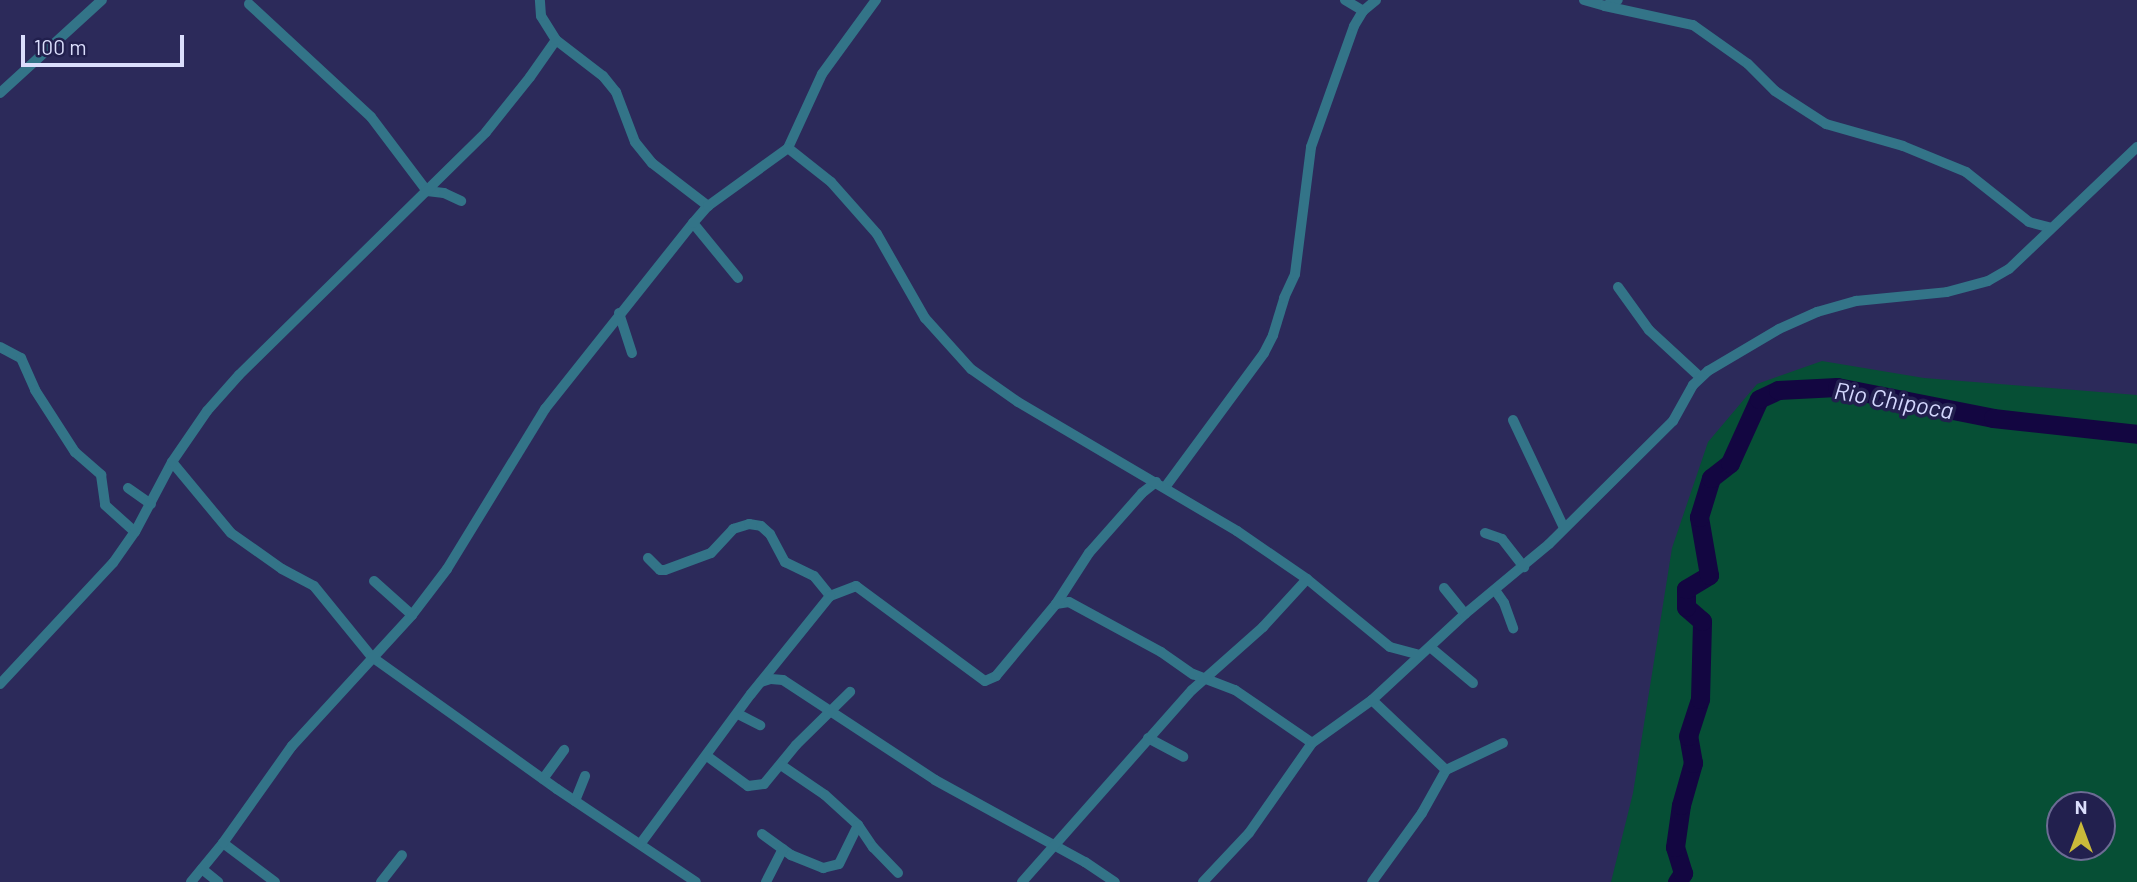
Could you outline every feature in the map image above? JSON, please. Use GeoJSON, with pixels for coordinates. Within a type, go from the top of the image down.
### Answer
{"type":"FeatureCollection","features":[{"type":"Feature","properties":{"kind":"street"},"geometry":{"type":"LineString","coordinates":[[0,93],[102,0]]}},
{"type":"Feature","properties":{"kind":"street"},"geometry":{"type":"LineString","coordinates":[[540,0],[541,16],[556,40],[603,76],[616,92],[635,142],[652,163],[708,206]]}},
{"type":"Feature","properties":{"kind":"street"},"geometry":{"type":"LineString","coordinates":[[191,882],[223,843],[292,746],[328,710],[372,657],[412,615],[447,569],[545,409],[692,223],[708,206],[788,148],[822,74],[876,0]]}},
{"type":"Feature","properties":{"kind":"street"},"geometry":{"type":"LineString","coordinates":[[1345,0],[1363,11]]}},
{"type":"Feature","properties":{"kind":"street"},"geometry":{"type":"LineString","coordinates":[[641,843],[761,682],[830,596],[856,586],[985,681],[996,676],[1056,604],[1089,553],[1161,484],[1264,353],[1295,274],[1311,147],[1354,26],[1363,11],[1376,0]]}},
{"type":"Feature","properties":{"kind":"street"},"geometry":{"type":"LineString","coordinates":[[1584,0],[1693,25],[1748,64],[1775,91],[1826,124],[1903,146],[1966,172],[2029,222],[2051,229]]}},
{"type":"Feature","properties":{"kind":"street"},"geometry":{"type":"LineString","coordinates":[[1605,6],[1618,0]]}},
{"type":"Feature","properties":{"kind":"street"},"geometry":{"type":"LineString","coordinates":[[250,4],[370,117],[427,191],[444,193],[461,201]]}},
{"type":"Feature","properties":{"kind":"street"},"geometry":{"type":"LineString","coordinates":[[0,684],[96,583],[135,532],[172,462],[207,411],[251,361],[486,132],[556,40]]}},
{"type":"Feature","properties":{"kind":"street"},"geometry":{"type":"LineString","coordinates":[[1203,882],[1249,833],[1312,743],[1372,700],[1465,614],[1524,567],[1673,421],[1700,377],[1779,329],[1817,312],[1856,301],[1947,292],[1988,281],[2009,269],[2137,147]]}},
{"type":"Feature","properties":{"kind":"street"},"geometry":{"type":"LineString","coordinates":[[788,148],[831,182],[871,226],[925,318],[971,369],[1018,402],[1161,484],[1307,579],[1390,647],[1419,655]]}},
{"type":"Feature","properties":{"kind":"street"},"geometry":{"type":"LineString","coordinates":[[692,223],[738,278]]}},
{"type":"Feature","properties":{"kind":"street"},"geometry":{"type":"LineString","coordinates":[[1618,287],[1649,330],[1700,377]]}},
{"type":"Feature","properties":{"kind":"street"},"geometry":{"type":"LineString","coordinates":[[619,313],[632,354]]}},
{"type":"Feature","properties":{"kind":"street"},"geometry":{"type":"LineString","coordinates":[[0,347],[21,358],[35,390],[75,452],[100,475],[105,505],[135,532]]}},
{"type":"Feature","properties":{"kind":"street"},"geometry":{"type":"LineString","coordinates":[[1513,420],[1564,528]]}},
{"type":"Feature","properties":{"kind":"street"},"geometry":{"type":"LineString","coordinates":[[172,462],[231,533],[282,569],[314,586],[372,657],[575,802],[641,843],[695,882]]}},
{"type":"Feature","properties":{"kind":"street"},"geometry":{"type":"LineString","coordinates":[[128,488],[151,504]]}},
{"type":"Feature","properties":{"kind":"street"},"geometry":{"type":"LineString","coordinates":[[648,558],[660,570],[665,570],[712,553],[733,529],[749,524],[761,526],[770,534],[785,562],[814,576],[830,596]]}},
{"type":"Feature","properties":{"kind":"street"},"geometry":{"type":"LineString","coordinates":[[1485,533],[1502,539],[1524,567]]}},
{"type":"Feature","properties":{"kind":"street"},"geometry":{"type":"LineString","coordinates":[[1022,882],[1043,854],[1148,738],[1206,678],[1263,627],[1307,579]]}},
{"type":"Feature","properties":{"kind":"street"},"geometry":{"type":"LineString","coordinates":[[374,581],[412,615]]}},
{"type":"Feature","properties":{"kind":"street"},"geometry":{"type":"LineString","coordinates":[[1444,588],[1465,614]]}},
{"type":"Feature","properties":{"kind":"street"},"geometry":{"type":"LineString","coordinates":[[1496,590],[1513,628]]}},
{"type":"Feature","properties":{"kind":"street"},"geometry":{"type":"LineString","coordinates":[[1056,604],[1063,601],[1076,606],[1206,678],[1235,690],[1312,743]]}},
{"type":"Feature","properties":{"kind":"street"},"geometry":{"type":"LineString","coordinates":[[1390,647],[1398,674]]}},
{"type":"Feature","properties":{"kind":"street"},"geometry":{"type":"LineString","coordinates":[[1430,647],[1474,683]]}},
{"type":"Feature","properties":{"kind":"street"},"geometry":{"type":"LineString","coordinates":[[779,661],[783,680]]}},
{"type":"Feature","properties":{"kind":"street"},"geometry":{"type":"LineString","coordinates":[[761,682],[783,680],[935,780],[1115,882]]}},
{"type":"Feature","properties":{"kind":"street"},"geometry":{"type":"LineString","coordinates":[[707,756],[748,786],[764,784],[850,692]]}},
{"type":"Feature","properties":{"kind":"street"},"geometry":{"type":"LineString","coordinates":[[1372,700],[1446,770]]}},
{"type":"Feature","properties":{"kind":"street"},"geometry":{"type":"LineString","coordinates":[[738,714],[760,725]]}},
{"type":"Feature","properties":{"kind":"street"},"geometry":{"type":"LineString","coordinates":[[1148,738],[1183,757]]}},
{"type":"Feature","properties":{"kind":"street"},"geometry":{"type":"LineString","coordinates":[[1373,882],[1422,813],[1446,770],[1503,743]]}},
{"type":"Feature","properties":{"kind":"street"},"geometry":{"type":"LineString","coordinates":[[542,779],[564,750]]}},
{"type":"Feature","properties":{"kind":"street"},"geometry":{"type":"LineString","coordinates":[[781,765],[825,795],[858,825],[873,847],[898,873]]}},
{"type":"Feature","properties":{"kind":"street"},"geometry":{"type":"LineString","coordinates":[[575,802],[585,776]]}},
{"type":"Feature","properties":{"kind":"street"},"geometry":{"type":"LineString","coordinates":[[762,834],[817,868],[831,867],[839,864],[858,825]]}},
{"type":"Feature","properties":{"kind":"street"},"geometry":{"type":"LineString","coordinates":[[1038,837],[1043,854]]}},
{"type":"Feature","properties":{"kind":"street"},"geometry":{"type":"LineString","coordinates":[[223,843],[275,882]]}},
{"type":"Feature","properties":{"kind":"street"},"geometry":{"type":"LineString","coordinates":[[766,882],[783,849]]}},
{"type":"Feature","properties":{"kind":"street"},"geometry":{"type":"LineString","coordinates":[[381,882],[402,855]]}},
{"type":"Feature","properties":{"kind":"street"},"geometry":{"type":"LineString","coordinates":[[202,869],[218,882]]}},
{"type":"Feature","properties":{"kind":"green space"},"geometry":{"type":"Polygon","coordinates":[[[1822,361],[1924,378],[2137,395],[2137,882],[1611,882],[1633,793],[1672,548],[1708,442],[1757,384],[1822,361]]]}},
{"type":"Feature","properties":{"kind":"waterway","name":"Rio Chipoca"},"geometry":{"type":"LineString","coordinates":[[1677,882],[1683,873],[1675,847],[1681,805],[1693,763],[1688,736],[1700,699],[1702,621],[1686,607],[1686,589],[1709,575],[1699,517],[1711,478],[1730,463],[1759,399],[1778,390],[1837,387],[1993,418],[2137,434]]}}]}
